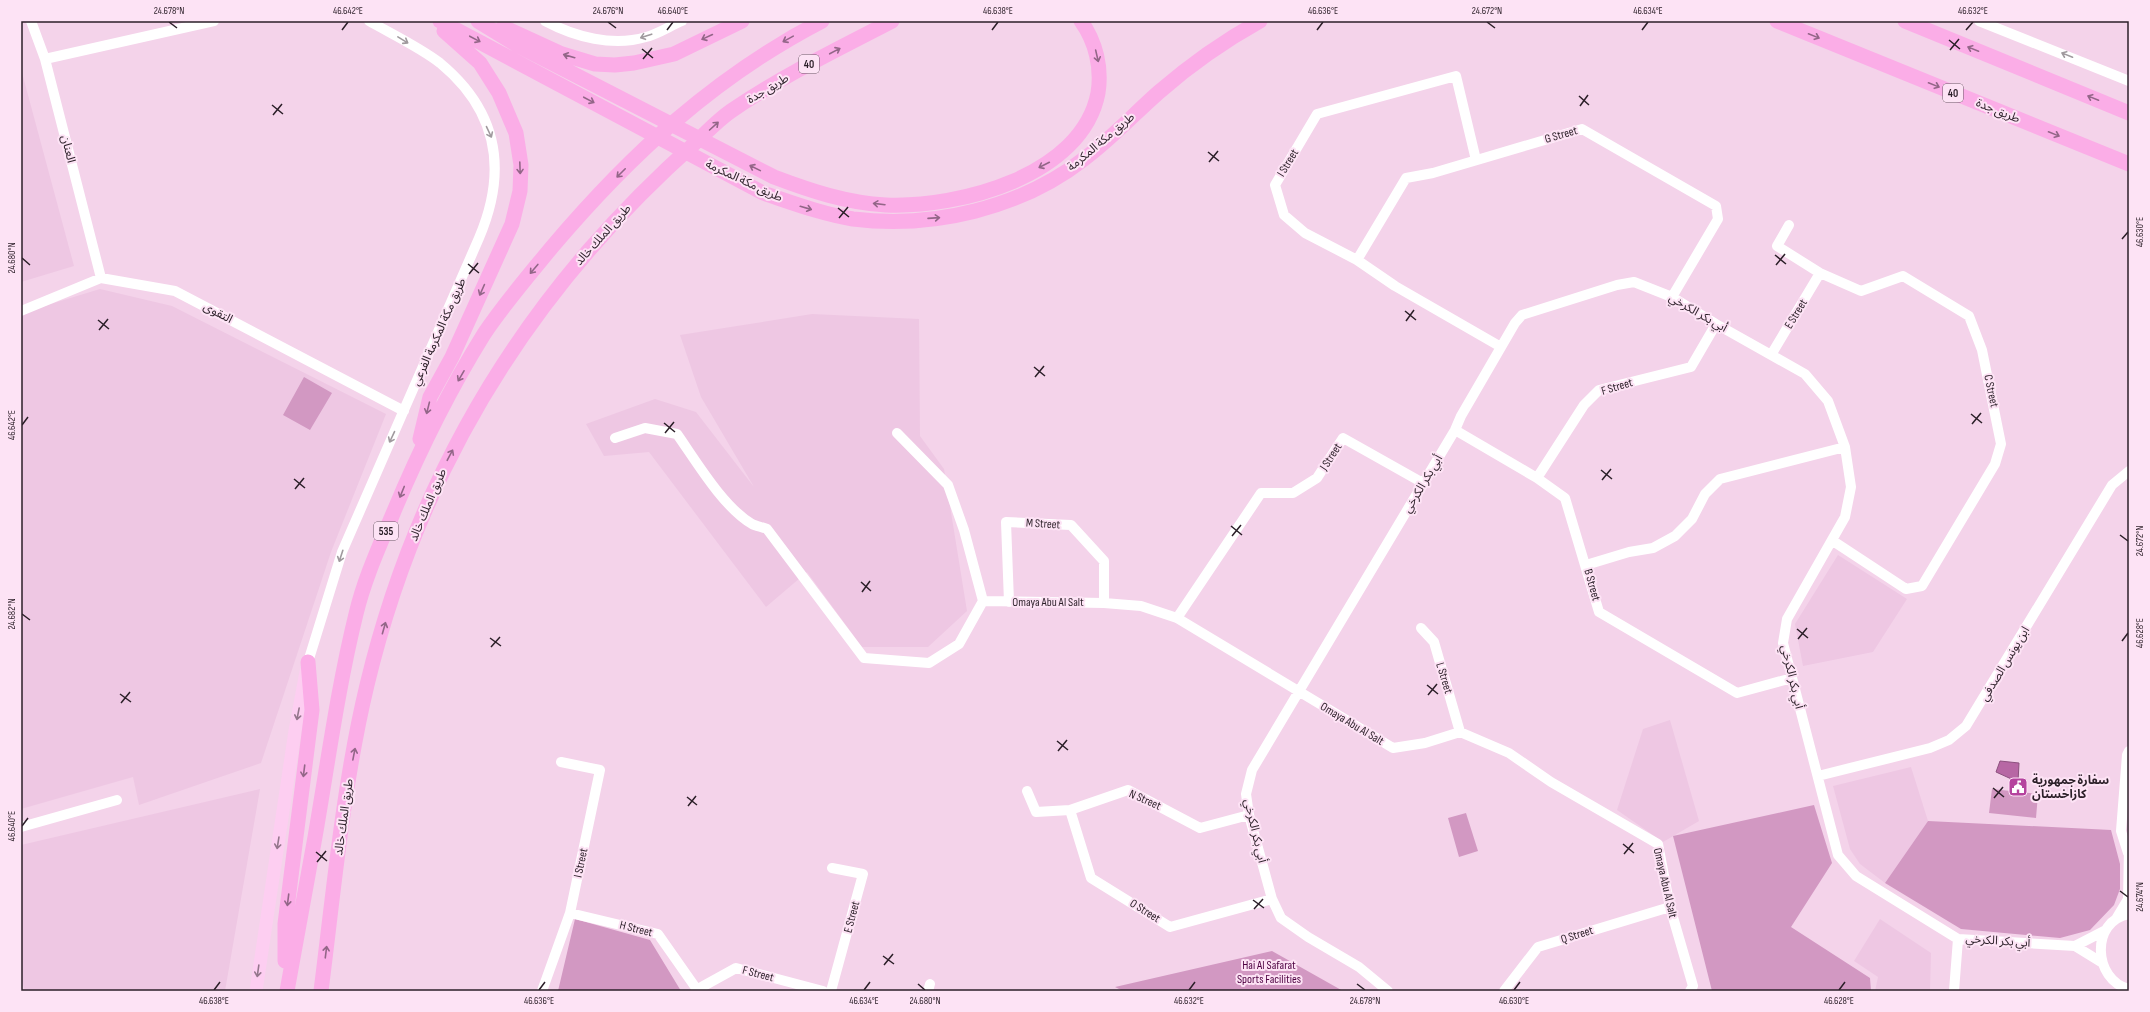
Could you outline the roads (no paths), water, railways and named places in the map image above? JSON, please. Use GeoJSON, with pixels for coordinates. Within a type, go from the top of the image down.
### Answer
{"type":"FeatureCollection","features":[{"type":"Feature","properties":{"kind":"highway"},"geometry":{"type":"LineString","coordinates":[[414,463],[430,397],[452,357],[512,224],[520,191],[521,165],[516,133],[499,94],[480,63],[453,37],[430,21]]}},
{"type":"Feature","properties":{"kind":"highway","name":"طريق مكة المكرمة"},"geometry":{"type":"LineString","coordinates":[[440,21],[763,193],[805,208],[853,219],[899,221],[949,217],[999,204],[1047,184],[1084,159],[1159,92],[1203,57],[1260,21]]}},
{"type":"Feature","properties":{"kind":"highway","name":"طريق مكة المكرمة"},"geometry":{"type":"LineString","coordinates":[[478,21],[517,45],[774,177],[816,193],[886,205],[920,203],[959,198],[993,189],[1053,161],[1076,139],[1088,123],[1096,102],[1100,71],[1096,53],[1087,29],[1081,21]]}},
{"type":"Feature","properties":{"kind":"highway"},"geometry":{"type":"LineString","coordinates":[[489,21],[562,54],[595,64],[615,65],[634,63],[674,54],[742,21]]}},
{"type":"Feature","properties":{"kind":"highway","name":"535"},"geometry":{"type":"LineString","coordinates":[[286,991],[315,836],[329,747],[356,611],[414,463],[485,333],[529,275],[572,225],[649,145],[688,108],[740,69],[786,40],[822,21]]}},
{"type":"Feature","properties":{"kind":"highway","name":"طريق جدة"},"geometry":{"type":"LineString","coordinates":[[729,113],[806,66],[892,21]]}},
{"type":"Feature","properties":{"kind":"highway","name":"طريق جدة"},"geometry":{"type":"LineString","coordinates":[[1778,21],[2129,164]]}},
{"type":"Feature","properties":{"kind":"highway"},"geometry":{"type":"LineString","coordinates":[[1905,21],[2129,113]]}},
{"type":"Feature","properties":{"kind":"highway","name":"طريق الملك خالد"},"geometry":{"type":"LineString","coordinates":[[321,991],[348,786],[367,684],[400,572],[440,474],[498,370],[552,295],[618,217],[664,170],[729,113]]}},
{"type":"Feature","properties":{"kind":"highway"},"geometry":{"type":"LineString","coordinates":[[286,991],[285,924],[312,710],[308,662]]}},
{"type":"Feature","properties":{"kind":"main road"},"geometry":{"type":"LineString","coordinates":[[256,991],[295,731],[308,662]]}},
{"type":"Feature","properties":{"kind":"street","name":"العنان"},"geometry":{"type":"LineString","coordinates":[[31,21],[46,59],[101,278]]}},
{"type":"Feature","properties":{"kind":"street"},"geometry":{"type":"LineString","coordinates":[[46,59],[214,21]]}},
{"type":"Feature","properties":{"kind":"street","name":"طريق مكة المكرمة الفرعي"},"geometry":{"type":"LineString","coordinates":[[308,662],[342,552],[488,216],[493,194],[496,164],[492,140],[474,100],[459,80],[438,62],[369,21]]}},
{"type":"Feature","properties":{"kind":"street"},"geometry":{"type":"LineString","coordinates":[[545,21],[575,34],[592,38],[628,41],[646,37],[682,21]]}},
{"type":"Feature","properties":{"kind":"street"},"geometry":{"type":"LineString","coordinates":[[1979,21],[2129,81]]}},
{"type":"Feature","properties":{"kind":"street","name":"I Street"},"geometry":{"type":"LineString","coordinates":[[1476,160],[1456,76],[1317,114],[1275,185],[1284,215],[1305,233],[1358,260],[1395,286],[1501,347]]}},
{"type":"Feature","properties":{"kind":"street","name":"G Street"},"geometry":{"type":"LineString","coordinates":[[1358,260],[1406,178],[1433,173],[1582,129],[1716,206],[1718,219],[1672,297]]}},
{"type":"Feature","properties":{"kind":"street","name":"C Street"},"geometry":{"type":"LineString","coordinates":[[1789,225],[1777,246],[1820,273],[1862,292],[1904,276],[1969,316],[1982,350],[2001,444],[1995,464],[1922,586],[1906,589],[1833,541]]}},
{"type":"Feature","properties":{"kind":"street","name":"E Street"},"geometry":{"type":"LineString","coordinates":[[1772,355],[1820,273]]}},
{"type":"Feature","properties":{"kind":"street"},"geometry":{"type":"LineString","coordinates":[[21,311],[101,278]]}},
{"type":"Feature","properties":{"kind":"street","name":"التقوى"},"geometry":{"type":"LineString","coordinates":[[101,278],[175,291],[404,411]]}},
{"type":"Feature","properties":{"kind":"street","name":"أبي بكر الكرخي"},"geometry":{"type":"LineString","coordinates":[[1388,991],[1359,967],[1308,938],[1281,918],[1272,899],[1249,815],[1246,794],[1252,770],[1455,430],[1461,416],[1501,347],[1522,315],[1605,289],[1634,282],[1672,297],[1716,324],[1805,374],[1828,401],[1845,447],[1851,487],[1846,517],[1787,619],[1783,643],[1838,855],[1847,868],[1856,876],[1958,939],[2075,946]]}},
{"type":"Feature","properties":{"kind":"street","name":"F Street"},"geometry":{"type":"LineString","coordinates":[[1536,478],[1584,405],[1599,390],[1691,367],[1716,324]]}},
{"type":"Feature","properties":{"kind":"street"},"geometry":{"type":"LineString","coordinates":[[615,438],[645,428],[677,434],[707,477],[733,507],[753,524],[767,529],[864,658],[930,663],[959,644],[983,601],[964,530],[948,485],[897,433]]}},
{"type":"Feature","properties":{"kind":"street","name":"B Street"},"geometry":{"type":"LineString","coordinates":[[1455,430],[1536,478],[1565,498],[1599,612],[1737,693],[1792,678]]}},
{"type":"Feature","properties":{"kind":"street","name":"J Street"},"geometry":{"type":"LineString","coordinates":[[1178,618],[1261,493],[1293,493],[1317,478],[1343,438],[1423,483]]}},
{"type":"Feature","properties":{"kind":"street"},"geometry":{"type":"LineString","coordinates":[[1586,565],[1629,552],[1654,548],[1674,536],[1692,519],[1705,494],[1720,479],[1845,447]]}},
{"type":"Feature","properties":{"kind":"street","name":"ابن يونس الصدفي"},"geometry":{"type":"LineString","coordinates":[[1818,776],[1930,748],[1949,740],[1966,726],[2112,485],[2129,471]]}},
{"type":"Feature","properties":{"kind":"street","name":"M Street"},"geometry":{"type":"LineString","coordinates":[[1009,602],[1006,522],[1071,525],[1104,561],[1104,603]]}},
{"type":"Feature","properties":{"kind":"street","name":"Omaya Abu Al Salt"},"geometry":{"type":"LineString","coordinates":[[983,601],[1104,603],[1141,606],[1178,618],[1393,748],[1425,743],[1460,732],[1509,753],[1551,782],[1658,844],[1670,907],[1693,986],[1690,991]]}},
{"type":"Feature","properties":{"kind":"street","name":"L Street"},"geometry":{"type":"LineString","coordinates":[[1420,628],[1434,642],[1460,732]]}},
{"type":"Feature","properties":{"kind":"street"},"geometry":{"type":"LineString","coordinates":[[2075,946],[2106,930],[2115,920],[2128,899],[2128,850],[2121,831],[2127,755],[2129,751]]}},
{"type":"Feature","properties":{"kind":"street","name":"I Street"},"geometry":{"type":"LineString","coordinates":[[542,991],[570,913],[600,770],[561,762]]}},
{"type":"Feature","properties":{"kind":"street","name":"N Street"},"geometry":{"type":"LineString","coordinates":[[1027,791],[1036,812],[1070,810],[1128,790],[1200,828],[1249,815]]}},
{"type":"Feature","properties":{"kind":"street"},"geometry":{"type":"LineString","coordinates":[[21,827],[117,800]]}},
{"type":"Feature","properties":{"kind":"street","name":"O Street"},"geometry":{"type":"LineString","coordinates":[[1070,810],[1091,878],[1170,927],[1272,899]]}},
{"type":"Feature","properties":{"kind":"street","name":"E Street"},"geometry":{"type":"LineString","coordinates":[[831,991],[863,874],[832,868]]}},
{"type":"Feature","properties":{"kind":"street","name":"Q Street"},"geometry":{"type":"LineString","coordinates":[[1504,991],[1538,947],[1670,907]]}},
{"type":"Feature","properties":{"kind":"street","name":"H Street"},"geometry":{"type":"LineString","coordinates":[[570,913],[658,934],[698,990]]}},
{"type":"Feature","properties":{"kind":"street"},"geometry":{"type":"LineString","coordinates":[[2115,920],[2129,914]]}},
{"type":"Feature","properties":{"kind":"street"},"geometry":{"type":"LineString","coordinates":[[2101,962],[2100,946],[2106,930]]}},
{"type":"Feature","properties":{"kind":"street"},"geometry":{"type":"LineString","coordinates":[[1954,991],[1958,939]]}},
{"type":"Feature","properties":{"kind":"street"},"geometry":{"type":"LineString","coordinates":[[2075,946],[2101,962],[2116,986],[2129,989]]}},
{"type":"Feature","properties":{"kind":"street","name":"F Street"},"geometry":{"type":"LineString","coordinates":[[698,990],[736,968],[823,991]]}},
{"type":"Feature","properties":{"kind":"place","name":"سفارة جمهورية كازاخستان"},"geometry":{"type":"Point","coordinates":[2018,787]}},
{"type":"Feature","properties":{"kind":"park label","name":"Hai Al Safarat Sports Facilities"},"geometry":{"type":"Point","coordinates":[1269,972]}}]}
